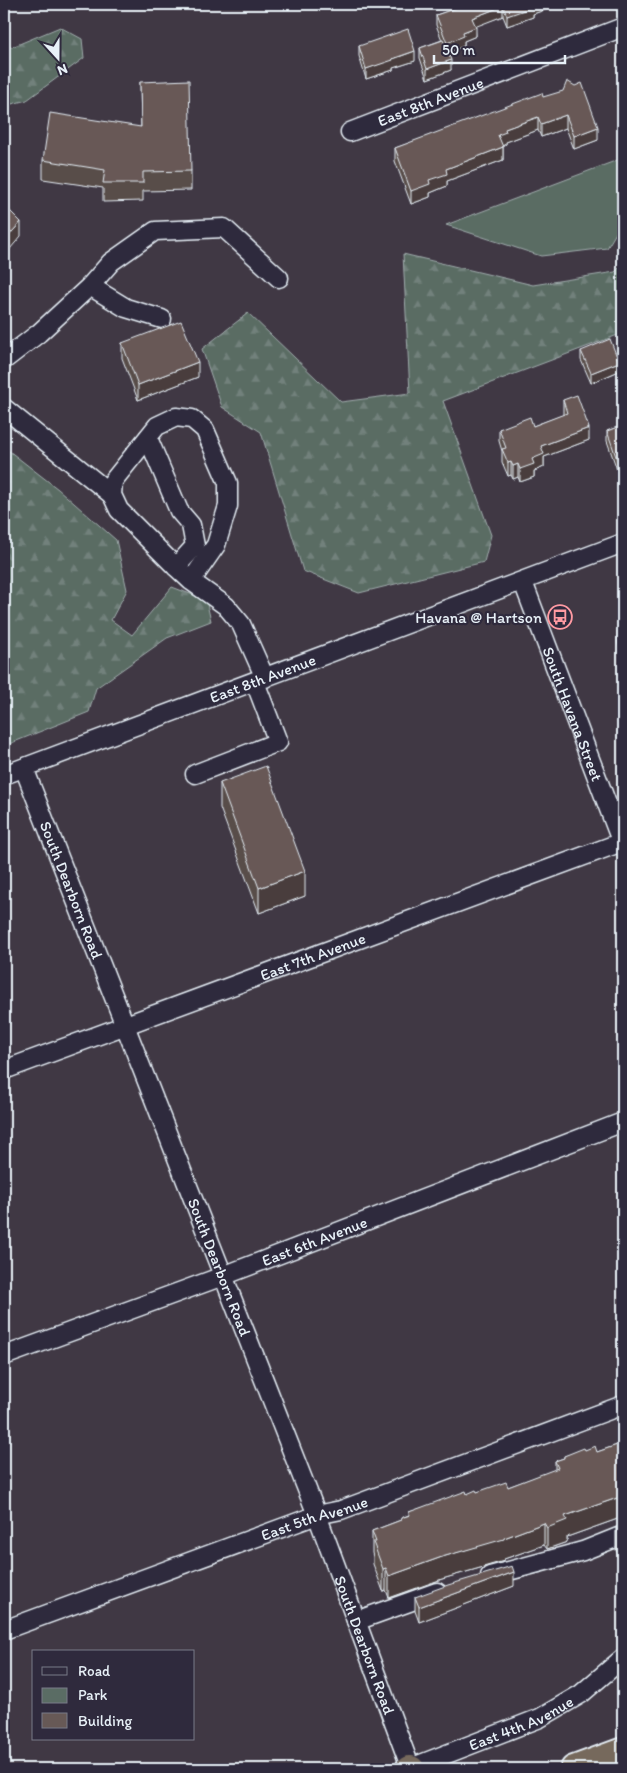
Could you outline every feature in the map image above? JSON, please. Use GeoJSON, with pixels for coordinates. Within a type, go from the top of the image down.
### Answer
{"type":"FeatureCollection","features":[{"type":"Feature","properties":{"kind":"highway"},"geometry":{"type":"LineString","coordinates":[[574,1769],[623,1751]]}},
{"type":"Feature","properties":{"kind":"street","name":"East 8th Avenue"},"geometry":{"type":"LineString","coordinates":[[350,132],[623,27]]}},
{"type":"Feature","properties":{"kind":"street"},"geometry":{"type":"LineString","coordinates":[[4,360],[39,334],[90,286],[111,262],[155,231],[224,228],[279,278]]}},
{"type":"Feature","properties":{"kind":"street"},"geometry":{"type":"LineString","coordinates":[[90,286],[126,308],[162,319]]}},
{"type":"Feature","properties":{"kind":"street"},"geometry":{"type":"LineString","coordinates":[[4,408],[112,495],[119,510],[176,567],[191,581],[226,606],[242,624],[278,742],[195,774]]}},
{"type":"Feature","properties":{"kind":"street"},"geometry":{"type":"LineString","coordinates":[[112,495],[113,481],[157,426],[176,417],[192,420],[205,430],[228,483],[228,506],[216,545],[191,581]]}},
{"type":"Feature","properties":{"kind":"street"},"geometry":{"type":"LineString","coordinates":[[148,438],[179,512],[191,525],[195,546],[176,567]]}},
{"type":"Feature","properties":{"kind":"street","name":"East 8th Avenue"},"geometry":{"type":"LineString","coordinates":[[4,775],[623,543]]}},
{"type":"Feature","properties":{"kind":"street","name":"South Havana Street"},"geometry":{"type":"LineString","coordinates":[[523,582],[619,820],[622,844]]}},
{"type":"Feature","properties":{"kind":"street","name":"South Dearborn Road"},"geometry":{"type":"LineString","coordinates":[[24,768],[317,1515],[409,1769]]}},
{"type":"Feature","properties":{"kind":"street","name":"East 7th Avenue"},"geometry":{"type":"LineString","coordinates":[[4,1070],[622,844]]}},
{"type":"Feature","properties":{"kind":"street","name":"East 6th Avenue"},"geometry":{"type":"LineString","coordinates":[[4,1356],[223,1276],[623,1122]]}},
{"type":"Feature","properties":{"kind":"street","name":"East 5th Avenue"},"geometry":{"type":"LineString","coordinates":[[4,1630],[317,1515],[341,1510],[623,1405]]}},
{"type":"Feature","properties":{"kind":"street"},"geometry":{"type":"LineString","coordinates":[[473,1581],[583,1550],[623,1535]]}},
{"type":"Feature","properties":{"kind":"street"},"geometry":{"type":"LineString","coordinates":[[356,1621],[454,1586]]}},
{"type":"Feature","properties":{"kind":"street","name":"East 4th Avenue"},"geometry":{"type":"LineString","coordinates":[[409,1769],[540,1718],[581,1694],[623,1658]]}},
{"type":"Feature","properties":{"kind":"green space"},"geometry":{"type":"Polygon","coordinates":[[[60,27],[82,39],[84,58],[27,100],[4,106],[4,47],[12,47],[60,27]]]}},
{"type":"Feature","properties":{"kind":"green space"},"geometry":{"type":"Polygon","coordinates":[[[623,158],[623,221],[607,248],[541,256],[446,225],[623,158]]]}},
{"type":"Feature","properties":{"kind":"green space"},"geometry":{"type":"Polygon","coordinates":[[[403,254],[533,285],[615,272],[623,264],[623,333],[443,401],[491,535],[484,562],[359,593],[303,571],[261,432],[222,407],[202,349],[248,313],[341,402],[410,393],[403,254]]]}},
{"type":"Feature","properties":{"kind":"green space"},"geometry":{"type":"Polygon","coordinates":[[[4,447],[58,489],[116,540],[127,590],[111,620],[132,635],[172,587],[206,600],[211,621],[167,638],[96,688],[89,712],[4,746],[4,447]]]}},
{"type":"Feature","properties":{"kind":"building"},"geometry":{"type":"Polygon","coordinates":[[[468,4],[535,4],[532,5],[533,7],[507,16],[503,6],[472,18],[476,27],[463,32],[464,36],[447,43],[436,15],[468,4]]]}},
{"type":"Feature","properties":{"kind":"building"},"geometry":{"type":"Polygon","coordinates":[[[408,29],[415,51],[366,69],[359,46],[408,29]]]}},
{"type":"Feature","properties":{"kind":"building"},"geometry":{"type":"Polygon","coordinates":[[[443,40],[451,60],[427,69],[420,48],[443,40]]]}},
{"type":"Feature","properties":{"kind":"building"},"geometry":{"type":"Polygon","coordinates":[[[189,80],[191,171],[143,172],[143,183],[103,183],[105,170],[43,160],[50,113],[141,127],[140,82],[189,80]]]}},
{"type":"Feature","properties":{"kind":"building"},"geometry":{"type":"Polygon","coordinates":[[[567,81],[575,86],[582,83],[598,127],[574,136],[566,115],[541,124],[538,117],[505,129],[506,132],[498,135],[503,147],[446,169],[447,174],[429,180],[430,184],[411,191],[395,148],[542,93],[543,97],[563,91],[567,81]]]}},
{"type":"Feature","properties":{"kind":"building"},"geometry":{"type":"Polygon","coordinates":[[[10,211],[21,222],[4,241],[4,218],[10,211]]]}},
{"type":"Feature","properties":{"kind":"building"},"geometry":{"type":"Polygon","coordinates":[[[181,321],[198,362],[138,385],[122,343],[181,321]]]}},
{"type":"Feature","properties":{"kind":"building"},"geometry":{"type":"Polygon","coordinates":[[[610,339],[619,362],[591,373],[581,351],[610,339]]]}},
{"type":"Feature","properties":{"kind":"building"},"geometry":{"type":"Polygon","coordinates":[[[577,395],[589,428],[541,446],[544,454],[532,459],[534,464],[520,469],[518,464],[513,466],[511,462],[508,463],[502,449],[506,448],[499,429],[530,417],[533,426],[567,413],[563,400],[577,395]]]}},
{"type":"Feature","properties":{"kind":"building"},"geometry":{"type":"Polygon","coordinates":[[[623,425],[623,467],[620,468],[607,431],[623,425]]]}},
{"type":"Feature","properties":{"kind":"building"},"geometry":{"type":"Polygon","coordinates":[[[623,628],[623,642],[618,630],[623,628]]]}},
{"type":"Feature","properties":{"kind":"building"},"geometry":{"type":"Polygon","coordinates":[[[266,766],[305,871],[259,888],[220,783],[266,766]]]}},
{"type":"Feature","properties":{"kind":"building"},"geometry":{"type":"Polygon","coordinates":[[[623,1443],[623,1496],[565,1516],[567,1520],[547,1528],[544,1523],[504,1539],[442,1557],[389,1576],[386,1568],[383,1569],[373,1542],[376,1542],[372,1531],[401,1520],[401,1518],[410,1515],[409,1512],[466,1491],[467,1494],[476,1490],[477,1492],[506,1482],[508,1487],[558,1468],[555,1461],[584,1448],[585,1450],[595,1446],[597,1452],[623,1443]]]}},
{"type":"Feature","properties":{"kind":"building"},"geometry":{"type":"Polygon","coordinates":[[[623,1524],[623,1541],[616,1528],[623,1524]]]}},
{"type":"Feature","properties":{"kind":"building"},"geometry":{"type":"Polygon","coordinates":[[[512,1566],[514,1572],[419,1607],[415,1597],[448,1585],[512,1566]]]}},
{"type":"Feature","properties":{"kind":"place","name":"Havana @ Hartson"},"geometry":{"type":"Point","coordinates":[560,617]}}]}
